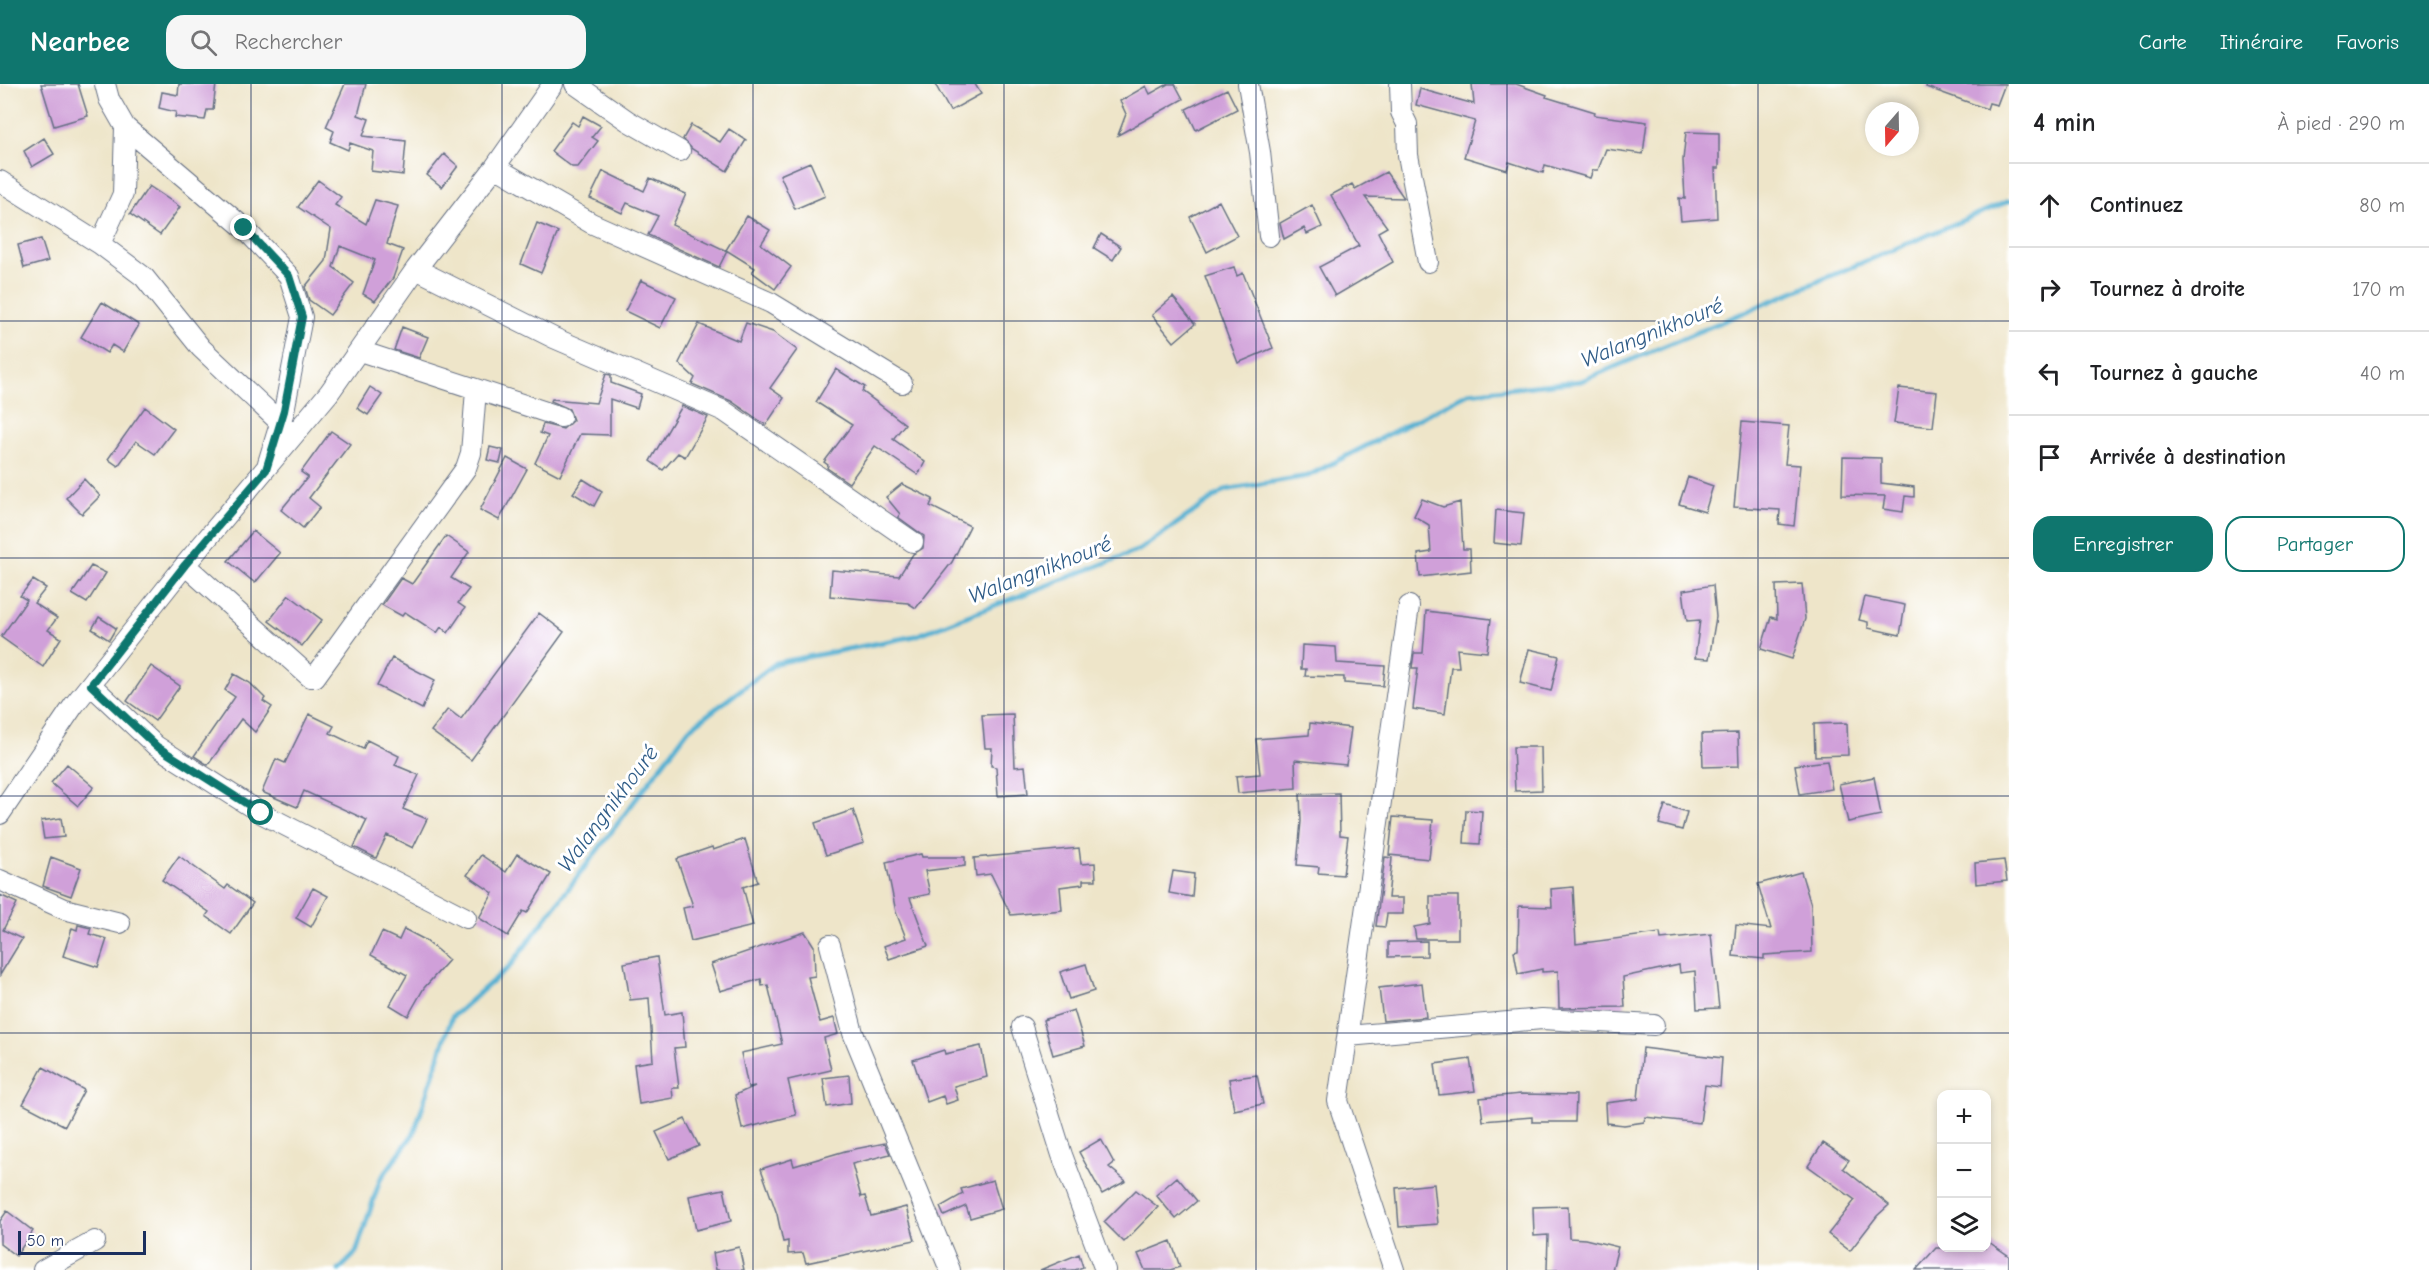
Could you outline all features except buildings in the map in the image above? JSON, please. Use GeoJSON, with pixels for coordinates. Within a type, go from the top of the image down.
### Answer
{"type":"FeatureCollection","features":[{"type":"Feature","properties":{"kind":"street"},"geometry":{"type":"LineString","coordinates":[[105,84],[109,99],[125,128],[244,228],[289,276],[302,317],[288,429]]}},
{"type":"Feature","properties":{"kind":"street"},"geometry":{"type":"LineString","coordinates":[[0,814],[74,705],[185,565],[266,470],[288,429],[360,351],[416,269],[495,167],[553,84]]}},
{"type":"Feature","properties":{"kind":"street"},"geometry":{"type":"LineString","coordinates":[[575,84],[628,121],[680,151]]}},
{"type":"Feature","properties":{"kind":"street"},"geometry":{"type":"LineString","coordinates":[[1248,84],[1260,152],[1269,236]]}},
{"type":"Feature","properties":{"kind":"street"},"geometry":{"type":"LineString","coordinates":[[1400,84],[1401,112],[1407,124],[1408,155],[1428,262]]}},
{"type":"Feature","properties":{"kind":"street"},"geometry":{"type":"LineString","coordinates":[[100,244],[123,194],[125,128]]}},
{"type":"Feature","properties":{"kind":"street"},"geometry":{"type":"LineString","coordinates":[[495,167],[591,223],[771,303],[902,383]]}},
{"type":"Feature","properties":{"kind":"street"},"geometry":{"type":"LineString","coordinates":[[0,181],[100,244],[144,277],[201,348],[288,429]]}},
{"type":"Feature","properties":{"kind":"street"},"geometry":{"type":"LineString","coordinates":[[416,269],[554,338],[724,411],[913,542]]}},
{"type":"Feature","properties":{"kind":"street"},"geometry":{"type":"LineString","coordinates":[[360,351],[561,417]]}},
{"type":"Feature","properties":{"kind":"street"},"geometry":{"type":"LineString","coordinates":[[185,565],[310,677],[315,677],[466,468],[471,453],[476,390]]}},
{"type":"Feature","properties":{"kind":"street"},"geometry":{"type":"LineString","coordinates":[[1394,1270],[1338,1101],[1409,606]]}},
{"type":"Feature","properties":{"kind":"street"},"geometry":{"type":"LineString","coordinates":[[91,685],[156,746],[261,813],[466,918]]}},
{"type":"Feature","properties":{"kind":"street"},"geometry":{"type":"LineString","coordinates":[[0,880],[64,909],[120,922]]}},
{"type":"Feature","properties":{"kind":"street"},"geometry":{"type":"LineString","coordinates":[[830,945],[853,1033],[950,1270]]}},
{"type":"Feature","properties":{"kind":"street"},"geometry":{"type":"LineString","coordinates":[[1348,1036],[1542,1019],[1654,1025]]}},
{"type":"Feature","properties":{"kind":"street"},"geometry":{"type":"LineString","coordinates":[[1022,1027],[1062,1155],[1105,1270]]}},
{"type":"Feature","properties":{"kind":"street"},"geometry":{"type":"LineString","coordinates":[[43,1270],[95,1241]]}},
{"type":"Feature","properties":{"kind":"waterway","name":"Walangnikhouré"},"geometry":{"type":"LineString","coordinates":[[339,1270],[356,1253],[380,1180],[414,1133],[452,1017],[510,966],[689,729],[776,663],[915,636],[1139,550],[1225,490],[1308,476],[1468,393],[1581,381],[2009,201]]}},
{"type":"Feature","properties":{"kind":"route"},"geometry":{"type":"LineString","coordinates":[[244,228],[289,276],[302,317],[284,411],[266,470],[185,565],[91,685],[156,746],[261,813]]}}]}
